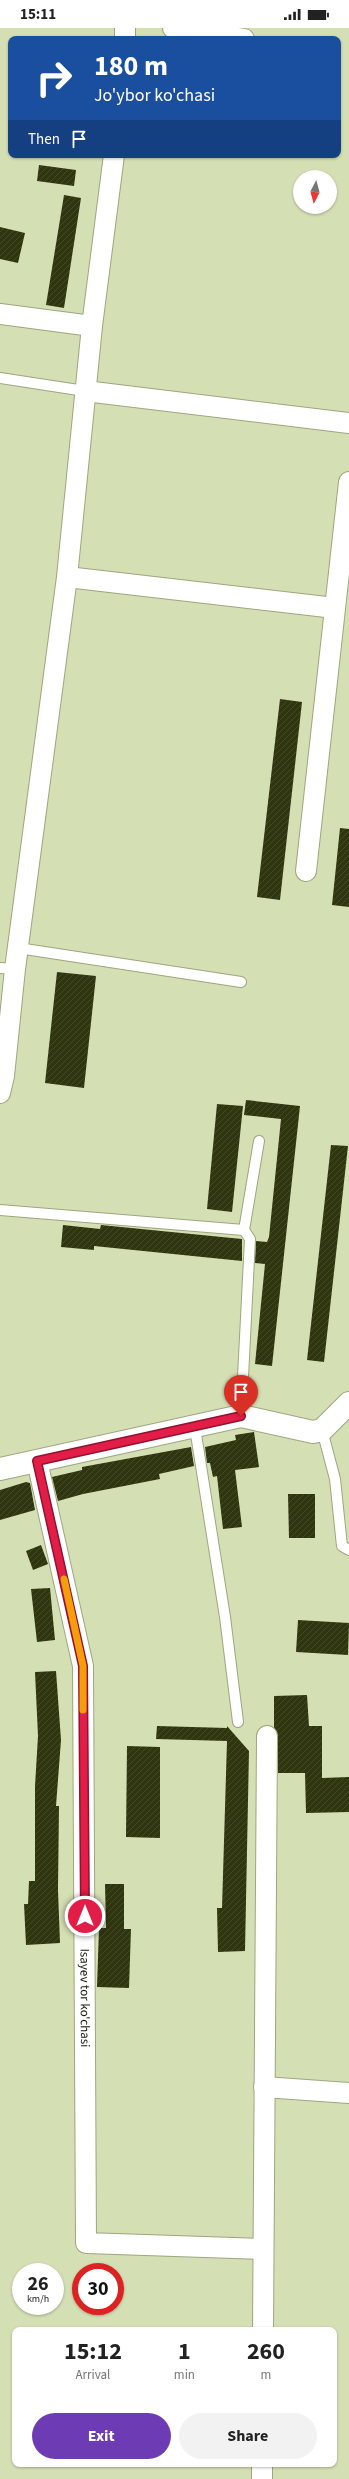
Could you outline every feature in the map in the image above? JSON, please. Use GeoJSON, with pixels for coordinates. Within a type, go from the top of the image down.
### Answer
{"type":"FeatureCollection","features":[{"type":"Feature","properties":{"kind":"street"},"geometry":{"type":"LineString","coordinates":[[173,28],[225,36]]}},
{"type":"Feature","properties":{"kind":"street"},"geometry":{"type":"LineString","coordinates":[[0,1093],[4,1076],[7,968],[18,948],[67,577],[92,326],[114,158]]}},
{"type":"Feature","properties":{"kind":"street"},"geometry":{"type":"LineString","coordinates":[[0,314],[92,326]]}},
{"type":"Feature","properties":{"kind":"street"},"geometry":{"type":"LineString","coordinates":[[85,391],[349,423]]}},
{"type":"Feature","properties":{"kind":"street"},"geometry":{"type":"LineString","coordinates":[[306,871],[349,482]]}},
{"type":"Feature","properties":{"kind":"street"},"geometry":{"type":"LineString","coordinates":[[67,577],[335,608]]}},
{"type":"Feature","properties":{"kind":"street"},"geometry":{"type":"LineString","coordinates":[[0,1469],[195,1428],[241,1416],[313,1432],[322,1430],[349,1403]]}},
{"type":"Feature","properties":{"kind":"street","name":"Isayev tor ko'chasi"},"geometry":{"type":"LineString","coordinates":[[37,1461],[83,1666],[86,2243],[263,2249]]}},
{"type":"Feature","properties":{"kind":"street"},"geometry":{"type":"LineString","coordinates":[[263,2327],[267,1736]]}},
{"type":"Feature","properties":{"kind":"street"},"geometry":{"type":"LineString","coordinates":[[264,2087],[349,2093]]}},
{"type":"Feature","properties":{"kind":"street"},"geometry":{"type":"LineString","coordinates":[[262,2467],[262,2479]]}},
{"type":"Feature","properties":{"kind":"lane"},"geometry":{"type":"LineString","coordinates":[[0,378],[85,391]]}},
{"type":"Feature","properties":{"kind":"lane"},"geometry":{"type":"LineString","coordinates":[[18,948],[241,982]]}},
{"type":"Feature","properties":{"kind":"lane"},"geometry":{"type":"LineString","coordinates":[[241,1416],[250,1239],[244,1230],[259,1141]]}},
{"type":"Feature","properties":{"kind":"lane"},"geometry":{"type":"LineString","coordinates":[[0,1210],[244,1230]]}},
{"type":"Feature","properties":{"kind":"lane"},"geometry":{"type":"LineString","coordinates":[[195,1428],[225,1617],[238,1722]]}},
{"type":"Feature","properties":{"kind":"lane"},"geometry":{"type":"LineString","coordinates":[[322,1430],[335,1479],[342,1546],[349,1550]]}},
{"type":"Feature","properties":{"kind":"building"},"geometry":{"type":"Polygon","coordinates":[[[39,165],[76,170],[74,186],[37,181],[39,165]]]}},
{"type":"Feature","properties":{"kind":"building"},"geometry":{"type":"Polygon","coordinates":[[[64,195],[81,198],[64,308],[46,305],[64,195]]]}},
{"type":"Feature","properties":{"kind":"building"},"geometry":{"type":"Polygon","coordinates":[[[0,227],[25,233],[18,263],[0,259],[0,227]]]}},
{"type":"Feature","properties":{"kind":"building"},"geometry":{"type":"Polygon","coordinates":[[[280,699],[302,702],[280,900],[257,897],[280,699]]]}},
{"type":"Feature","properties":{"kind":"building"},"geometry":{"type":"Polygon","coordinates":[[[340,828],[349,829],[349,907],[332,905],[340,828]]]}},
{"type":"Feature","properties":{"kind":"building"},"geometry":{"type":"Polygon","coordinates":[[[57,972],[96,976],[84,1088],[45,1083],[57,972]]]}},
{"type":"Feature","properties":{"kind":"building"},"geometry":{"type":"Polygon","coordinates":[[[246,1100],[300,1106],[272,1366],[255,1364],[265,1264],[255,1263],[256,1241],[267,1242],[269,1237],[281,1119],[244,1115],[246,1100]]]}},
{"type":"Feature","properties":{"kind":"building"},"geometry":{"type":"Polygon","coordinates":[[[217,1104],[243,1106],[232,1212],[207,1209],[217,1104]]]}},
{"type":"Feature","properties":{"kind":"building"},"geometry":{"type":"Polygon","coordinates":[[[331,1145],[348,1146],[324,1362],[307,1360],[331,1145]]]}},
{"type":"Feature","properties":{"kind":"building"},"geometry":{"type":"Polygon","coordinates":[[[63,1225],[100,1229],[101,1225],[242,1239],[242,1261],[94,1246],[94,1250],[61,1247],[63,1225]]]}},
{"type":"Feature","properties":{"kind":"building"},"geometry":{"type":"Polygon","coordinates":[[[254,1432],[259,1467],[235,1470],[242,1527],[223,1529],[217,1476],[213,1477],[210,1463],[207,1463],[205,1447],[236,1440],[235,1435],[254,1432]]]}},
{"type":"Feature","properties":{"kind":"building"},"geometry":{"type":"Polygon","coordinates":[[[191,1447],[194,1466],[159,1474],[160,1479],[83,1494],[58,1501],[52,1477],[82,1470],[82,1467],[191,1447]]]}},
{"type":"Feature","properties":{"kind":"building"},"geometry":{"type":"Polygon","coordinates":[[[26,1482],[30,1483],[35,1510],[0,1520],[0,1490],[26,1482]]]}},
{"type":"Feature","properties":{"kind":"building"},"geometry":{"type":"Polygon","coordinates":[[[288,1494],[315,1494],[315,1538],[289,1538],[288,1494]]]}},
{"type":"Feature","properties":{"kind":"building"},"geometry":{"type":"Polygon","coordinates":[[[41,1545],[48,1564],[33,1570],[26,1551],[41,1545]]]}},
{"type":"Feature","properties":{"kind":"building"},"geometry":{"type":"Polygon","coordinates":[[[50,1588],[55,1640],[37,1642],[31,1589],[50,1588]]]}},
{"type":"Feature","properties":{"kind":"building"},"geometry":{"type":"Polygon","coordinates":[[[298,1620],[349,1623],[348,1655],[296,1652],[298,1620]]]}},
{"type":"Feature","properties":{"kind":"building"},"geometry":{"type":"Polygon","coordinates":[[[56,1671],[61,1740],[56,1806],[59,1806],[58,1890],[60,1943],[26,1945],[24,1904],[28,1904],[29,1881],[35,1881],[35,1786],[38,1736],[35,1672],[56,1671]]]}},
{"type":"Feature","properties":{"kind":"building"},"geometry":{"type":"Polygon","coordinates":[[[307,1695],[309,1726],[322,1726],[322,1778],[349,1777],[349,1812],[306,1813],[305,1773],[278,1773],[278,1736],[274,1728],[274,1696],[307,1695]]]}},
{"type":"Feature","properties":{"kind":"building"},"geometry":{"type":"Polygon","coordinates":[[[157,1726],[227,1728],[227,1726],[249,1751],[245,1951],[218,1952],[217,1908],[222,1908],[227,1741],[156,1739],[157,1726]]]}},
{"type":"Feature","properties":{"kind":"building"},"geometry":{"type":"Polygon","coordinates":[[[127,1746],[160,1747],[160,1838],[126,1837],[127,1746]]]}},
{"type":"Feature","properties":{"kind":"building"},"geometry":{"type":"Polygon","coordinates":[[[105,1884],[124,1884],[124,1929],[131,1929],[129,1988],[97,1987],[99,1928],[106,1928],[105,1884]]]}},
{"type":"Feature","properties":{"kind":"slow traffic"},"geometry":{"type":"LineString","coordinates":[[64,1579],[83,1666],[83,1710]]}},
{"type":"Feature","properties":{"kind":"route"},"geometry":{"type":"LineString","coordinates":[[85,1916],[83,1666],[37,1461],[107,1445],[195,1428],[241,1416]]}}]}
